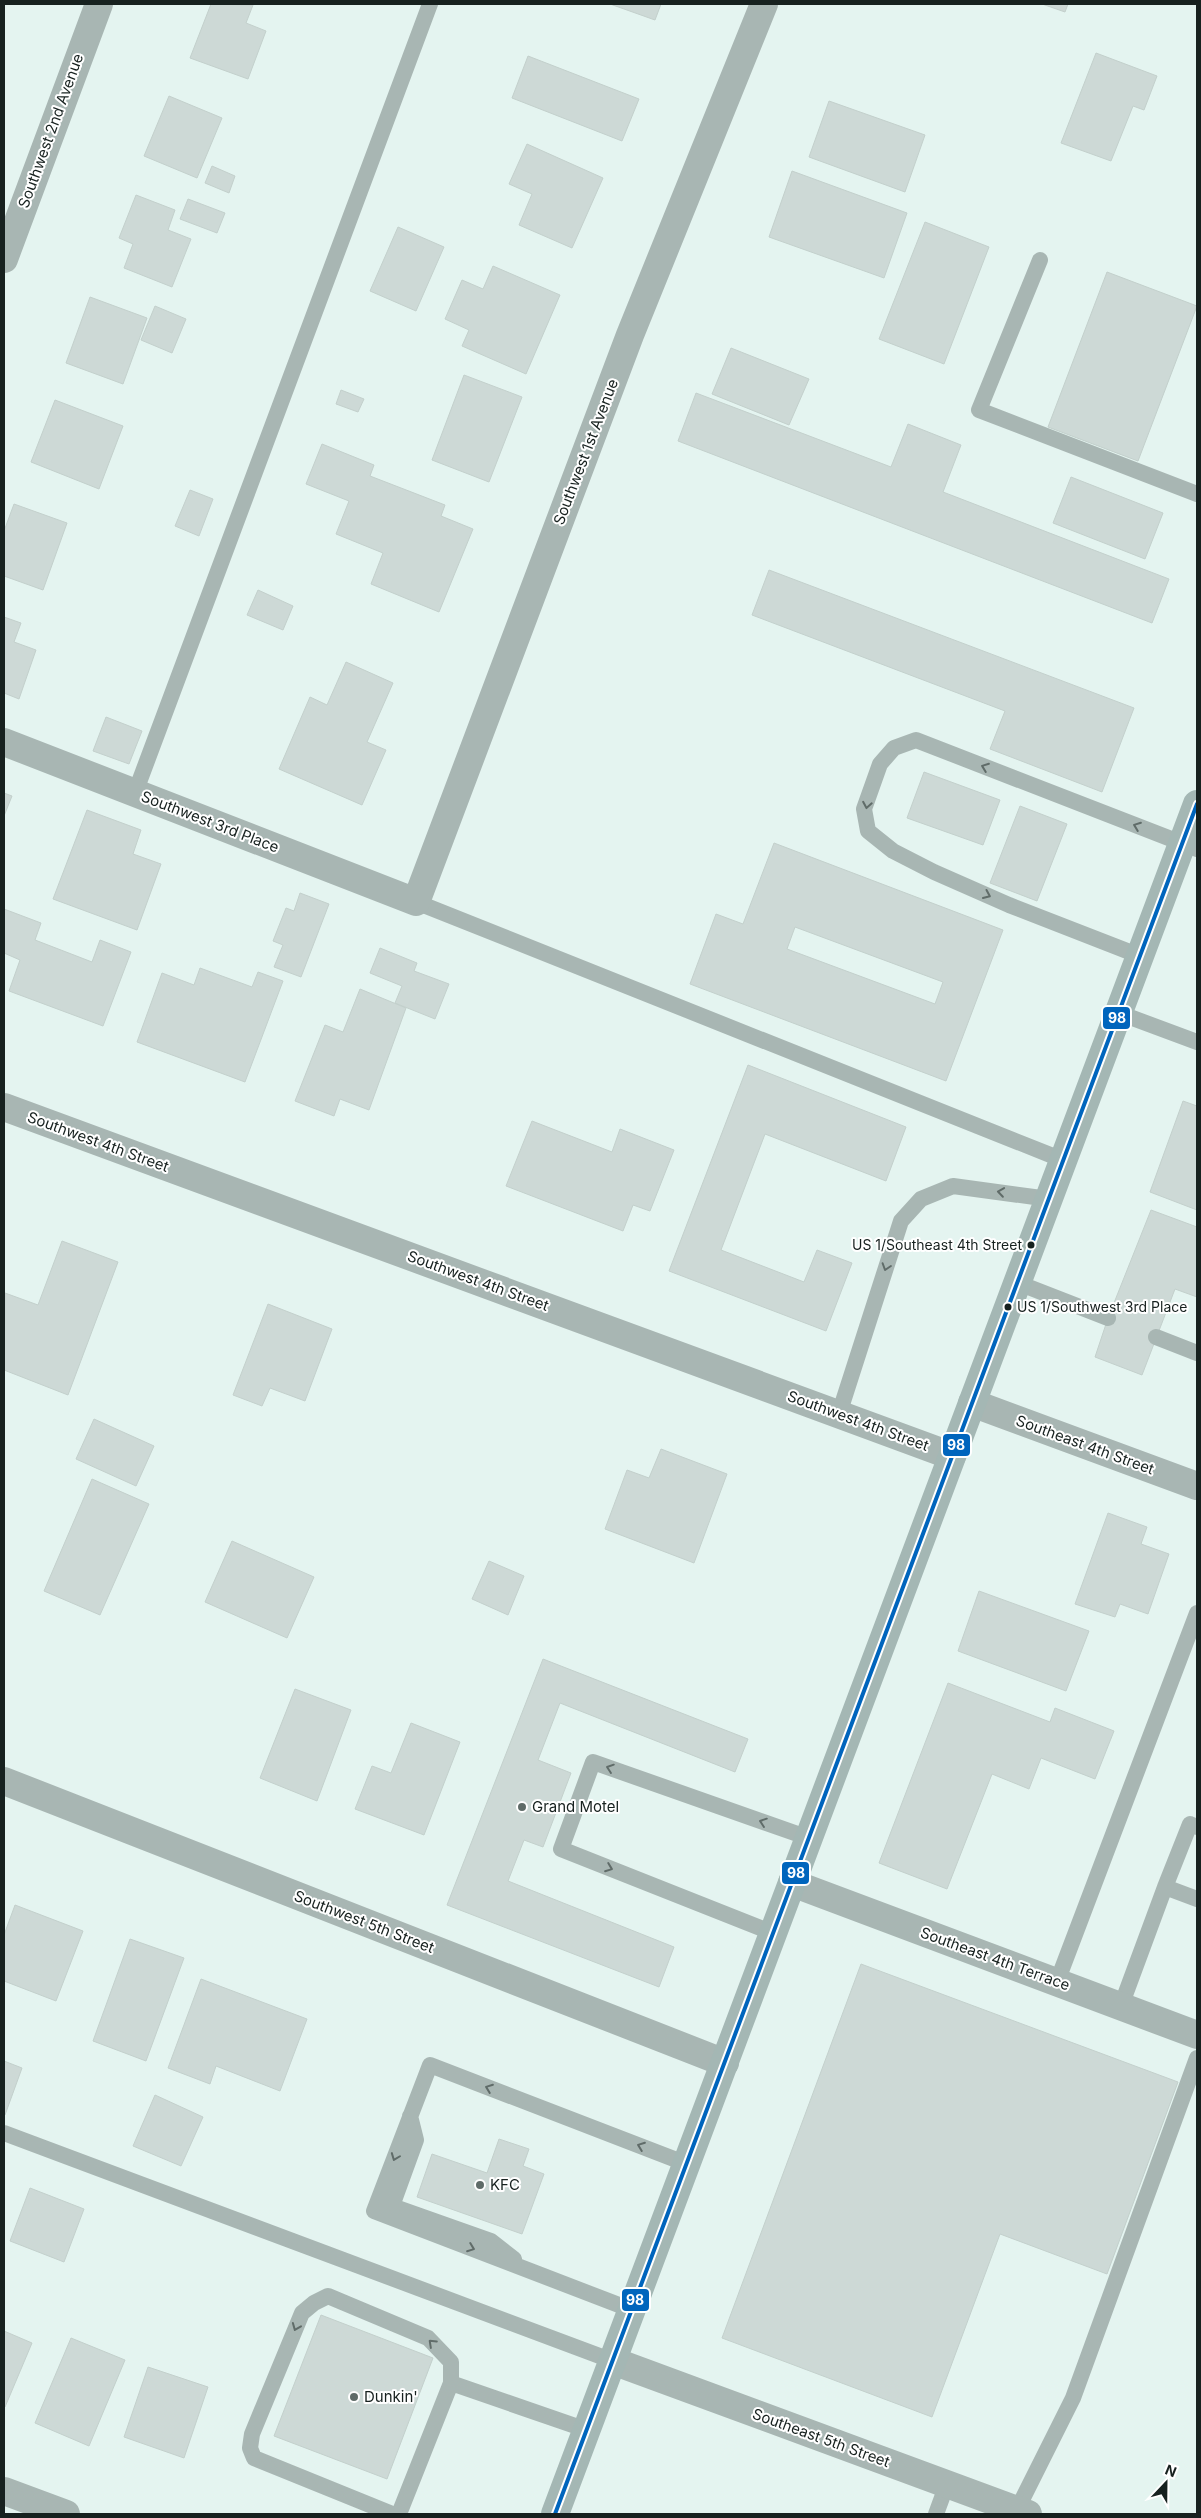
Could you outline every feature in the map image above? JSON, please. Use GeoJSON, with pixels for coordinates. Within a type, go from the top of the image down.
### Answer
{"type":"FeatureCollection","features":[{"type":"Feature","properties":{"kind":"main road"},"geometry":{"type":"LineString","coordinates":[[555,2514],[1140,956],[1190,846],[1197,804]]}},
{"type":"Feature","properties":{"kind":"street","name":"Southwest 2nd Avenue"},"geometry":{"type":"LineString","coordinates":[[4,259],[99,4]]}},
{"type":"Feature","properties":{"kind":"street","name":"Southwest 1st Avenue"},"geometry":{"type":"LineString","coordinates":[[416,902],[630,335],[764,4]]}},
{"type":"Feature","properties":{"kind":"street","name":"Southwest 3rd Place"},"geometry":{"type":"LineString","coordinates":[[4,742],[416,902]]}},
{"type":"Feature","properties":{"kind":"street","name":"Southwest 4th Street"},"geometry":{"type":"LineString","coordinates":[[4,1107],[952,1456]]}},
{"type":"Feature","properties":{"kind":"street","name":"Southeast 4th Street"},"geometry":{"type":"LineString","coordinates":[[972,1403],[1197,1486]]}},
{"type":"Feature","properties":{"kind":"street","name":"Southwest 5th Street"},"geometry":{"type":"LineString","coordinates":[[4,1781],[725,2063]]}},
{"type":"Feature","properties":{"kind":"street","name":"Southeast 4th Terrace"},"geometry":{"type":"LineString","coordinates":[[792,1883],[1197,2035]]}},
{"type":"Feature","properties":{"kind":"street","name":"Southeast 5th Street"},"geometry":{"type":"LineString","coordinates":[[613,2361],[1023,2512]]}},
{"type":"Feature","properties":{"kind":"street"},"geometry":{"type":"LineString","coordinates":[[4,2491],[66,2514]]}},
{"type":"Feature","properties":{"kind":"lane"},"geometry":{"type":"LineString","coordinates":[[135,793],[430,4]]}},
{"type":"Feature","properties":{"kind":"lane"},"geometry":{"type":"LineString","coordinates":[[1040,260],[979,410],[1197,494]]}},
{"type":"Feature","properties":{"kind":"lane"},"geometry":{"type":"LineString","coordinates":[[1140,956],[1009,905],[893,852],[868,832],[864,809],[880,764],[894,748],[916,740],[1190,846]]}},
{"type":"Feature","properties":{"kind":"lane"},"geometry":{"type":"LineString","coordinates":[[416,902],[1063,1160]]}},
{"type":"Feature","properties":{"kind":"lane"},"geometry":{"type":"LineString","coordinates":[[1119,1013],[1197,1042]]}},
{"type":"Feature","properties":{"kind":"lane"},"geometry":{"type":"LineString","coordinates":[[839,1414],[901,1221],[921,1199],[953,1186],[1049,1199]]}},
{"type":"Feature","properties":{"kind":"lane"},"geometry":{"type":"LineString","coordinates":[[1018,1283],[1108,1318]]}},
{"type":"Feature","properties":{"kind":"lane"},"geometry":{"type":"LineString","coordinates":[[1156,1337],[1197,1353]]}},
{"type":"Feature","properties":{"kind":"lane"},"geometry":{"type":"LineString","coordinates":[[1057,1982],[1197,1613]]}},
{"type":"Feature","properties":{"kind":"lane"},"geometry":{"type":"LineString","coordinates":[[773,1933],[560,1849],[593,1762],[809,1838]]}},
{"type":"Feature","properties":{"kind":"lane"},"geometry":{"type":"LineString","coordinates":[[1120,2006],[1190,1824],[1197,1827]]}},
{"type":"Feature","properties":{"kind":"lane"},"geometry":{"type":"LineString","coordinates":[[1165,1887],[1197,1899]]}},
{"type":"Feature","properties":{"kind":"lane"},"geometry":{"type":"LineString","coordinates":[[1023,2512],[1073,2398],[1197,2058]]}},
{"type":"Feature","properties":{"kind":"lane"},"geometry":{"type":"LineString","coordinates":[[632,2310],[374,2211],[430,2065],[686,2164]]}},
{"type":"Feature","properties":{"kind":"lane"},"geometry":{"type":"LineString","coordinates":[[4,2133],[613,2361]]}},
{"type":"Feature","properties":{"kind":"lane"},"geometry":{"type":"LineString","coordinates":[[392,2514],[254,2458],[250,2448],[252,2434],[302,2312],[314,2302],[328,2296],[428,2338],[451,2362],[451,2383],[399,2514]]}},
{"type":"Feature","properties":{"kind":"lane"},"geometry":{"type":"LineString","coordinates":[[451,2383],[587,2430]]}},
{"type":"Feature","properties":{"kind":"lane"},"geometry":{"type":"LineString","coordinates":[[936,2514],[947,2484]]}},
{"type":"Feature","properties":{"kind":"building"},"geometry":{"type":"Polygon","coordinates":[[[211,4],[253,5],[246,23],[266,31],[248,79],[190,58],[211,4]]]}},
{"type":"Feature","properties":{"kind":"building"},"geometry":{"type":"Polygon","coordinates":[[[610,4],[661,4],[655,20],[610,4]]]}},
{"type":"Feature","properties":{"kind":"building"},"geometry":{"type":"Polygon","coordinates":[[[1042,4],[1068,4],[1065,12],[1042,4]]]}},
{"type":"Feature","properties":{"kind":"building"},"geometry":{"type":"Polygon","coordinates":[[[1096,53],[1157,76],[1144,110],[1133,106],[1111,161],[1061,143],[1096,53]]]}},
{"type":"Feature","properties":{"kind":"building"},"geometry":{"type":"Polygon","coordinates":[[[528,56],[639,99],[622,141],[512,98],[528,56]]]}},
{"type":"Feature","properties":{"kind":"building"},"geometry":{"type":"Polygon","coordinates":[[[169,96],[222,118],[197,178],[144,156],[169,96]]]}},
{"type":"Feature","properties":{"kind":"building"},"geometry":{"type":"Polygon","coordinates":[[[829,101],[925,135],[905,192],[809,157],[829,101]]]}},
{"type":"Feature","properties":{"kind":"building"},"geometry":{"type":"Polygon","coordinates":[[[527,144],[603,178],[572,248],[519,225],[532,194],[509,184],[527,144]]]}},
{"type":"Feature","properties":{"kind":"building"},"geometry":{"type":"Polygon","coordinates":[[[212,166],[235,176],[229,193],[205,183],[212,166]]]}},
{"type":"Feature","properties":{"kind":"building"},"geometry":{"type":"Polygon","coordinates":[[[792,171],[907,213],[884,278],[769,237],[792,171]]]}},
{"type":"Feature","properties":{"kind":"building"},"geometry":{"type":"Polygon","coordinates":[[[136,195],[175,210],[168,230],[191,239],[172,287],[124,268],[133,244],[119,238],[136,195]]]}},
{"type":"Feature","properties":{"kind":"building"},"geometry":{"type":"Polygon","coordinates":[[[188,199],[225,213],[217,233],[180,219],[188,199]]]}},
{"type":"Feature","properties":{"kind":"building"},"geometry":{"type":"Polygon","coordinates":[[[925,222],[989,247],[944,364],[879,339],[925,222]]]}},
{"type":"Feature","properties":{"kind":"building"},"geometry":{"type":"Polygon","coordinates":[[[398,227],[444,247],[416,311],[370,291],[398,227]]]}},
{"type":"Feature","properties":{"kind":"building"},"geometry":{"type":"Polygon","coordinates":[[[493,266],[560,295],[526,374],[462,346],[469,330],[445,319],[462,280],[483,289],[493,266]]]}},
{"type":"Feature","properties":{"kind":"building"},"geometry":{"type":"Polygon","coordinates":[[[1107,272],[1197,306],[1138,461],[1048,427],[1107,272]]]}},
{"type":"Feature","properties":{"kind":"building"},"geometry":{"type":"Polygon","coordinates":[[[90,297],[147,318],[123,384],[66,363],[90,297]]]}},
{"type":"Feature","properties":{"kind":"building"},"geometry":{"type":"Polygon","coordinates":[[[155,306],[186,319],[172,353],[141,340],[155,306]]]}},
{"type":"Feature","properties":{"kind":"building"},"geometry":{"type":"Polygon","coordinates":[[[731,348],[809,379],[789,425],[712,394],[731,348]]]}},
{"type":"Feature","properties":{"kind":"building"},"geometry":{"type":"Polygon","coordinates":[[[464,375],[522,397],[489,482],[432,460],[464,375]]]}},
{"type":"Feature","properties":{"kind":"building"},"geometry":{"type":"Polygon","coordinates":[[[341,390],[364,399],[358,412],[336,404],[341,390]]]}},
{"type":"Feature","properties":{"kind":"building"},"geometry":{"type":"Polygon","coordinates":[[[696,393],[891,467],[908,424],[961,445],[943,492],[1169,579],[1152,623],[678,441],[696,393]]]}},
{"type":"Feature","properties":{"kind":"building"},"geometry":{"type":"Polygon","coordinates":[[[55,400],[123,426],[99,489],[31,462],[55,400]]]}},
{"type":"Feature","properties":{"kind":"building"},"geometry":{"type":"Polygon","coordinates":[[[322,444],[374,465],[370,476],[445,505],[441,516],[473,529],[439,612],[371,584],[383,553],[336,534],[349,501],[306,484],[322,444]]]}},
{"type":"Feature","properties":{"kind":"building"},"geometry":{"type":"Polygon","coordinates":[[[1071,477],[1163,513],[1145,559],[1053,523],[1071,477]]]}},
{"type":"Feature","properties":{"kind":"building"},"geometry":{"type":"Polygon","coordinates":[[[190,490],[213,499],[199,536],[175,526],[190,490]]]}},
{"type":"Feature","properties":{"kind":"building"},"geometry":{"type":"Polygon","coordinates":[[[14,504],[67,523],[43,590],[4,576],[4,531],[14,504]]]}},
{"type":"Feature","properties":{"kind":"building"},"geometry":{"type":"Polygon","coordinates":[[[769,570],[1134,708],[1102,792],[990,749],[1005,711],[752,615],[769,570]]]}},
{"type":"Feature","properties":{"kind":"building"},"geometry":{"type":"Polygon","coordinates":[[[258,590],[293,606],[283,630],[247,615],[258,590]]]}},
{"type":"Feature","properties":{"kind":"building"},"geometry":{"type":"Polygon","coordinates":[[[4,617],[21,623],[14,642],[36,650],[19,699],[4,693],[4,617]]]}},
{"type":"Feature","properties":{"kind":"building"},"geometry":{"type":"Polygon","coordinates":[[[346,662],[393,683],[367,742],[386,750],[362,805],[279,769],[310,697],[327,705],[346,662]]]}},
{"type":"Feature","properties":{"kind":"building"},"geometry":{"type":"Polygon","coordinates":[[[106,717],[142,731],[129,764],[93,751],[106,717]]]}},
{"type":"Feature","properties":{"kind":"building"},"geometry":{"type":"Polygon","coordinates":[[[924,772],[1000,800],[983,845],[907,818],[924,772]]]}},
{"type":"Feature","properties":{"kind":"building"},"geometry":{"type":"Polygon","coordinates":[[[4,793],[12,796],[4,816],[4,793]]]}},
{"type":"Feature","properties":{"kind":"building"},"geometry":{"type":"Polygon","coordinates":[[[1020,806],[1067,824],[1037,901],[990,883],[1020,806]]]}},
{"type":"Feature","properties":{"kind":"building"},"geometry":{"type":"Polygon","coordinates":[[[87,810],[141,830],[133,854],[161,864],[137,930],[53,899],[87,810]]]}},
{"type":"Feature","properties":{"kind":"building"},"geometry":{"type":"Polygon","coordinates":[[[774,843],[1003,930],[946,1081],[690,984],[716,914],[743,924],[774,843]],[[795,927],[787,949],[935,1004],[943,982],[795,927]]]}},
{"type":"Feature","properties":{"kind":"building"},"geometry":{"type":"Polygon","coordinates":[[[300,893],[329,904],[301,977],[274,967],[283,945],[273,941],[286,908],[294,911],[300,893]]]}},
{"type":"Feature","properties":{"kind":"building"},"geometry":{"type":"Polygon","coordinates":[[[4,909],[41,923],[35,940],[92,962],[100,940],[131,952],[103,1026],[9,991],[20,960],[4,953],[4,909]]]}},
{"type":"Feature","properties":{"kind":"building"},"geometry":{"type":"Polygon","coordinates":[[[380,948],[417,963],[414,971],[449,984],[435,1019],[395,1003],[402,986],[370,973],[380,948]]]}},
{"type":"Feature","properties":{"kind":"building"},"geometry":{"type":"Polygon","coordinates":[[[200,968],[252,987],[258,972],[283,981],[245,1082],[137,1042],[162,973],[194,985],[200,968]]]}},
{"type":"Feature","properties":{"kind":"building"},"geometry":{"type":"Polygon","coordinates":[[[360,989],[406,1008],[369,1110],[340,1099],[334,1116],[295,1101],[325,1025],[343,1032],[360,989]]]}},
{"type":"Feature","properties":{"kind":"building"},"geometry":{"type":"Polygon","coordinates":[[[748,1065],[906,1127],[886,1181],[765,1134],[721,1250],[804,1282],[817,1250],[852,1263],[826,1331],[669,1271],[748,1065]]]}},
{"type":"Feature","properties":{"kind":"building"},"geometry":{"type":"Polygon","coordinates":[[[1183,1101],[1197,1106],[1197,1210],[1150,1192],[1183,1101]]]}},
{"type":"Feature","properties":{"kind":"building"},"geometry":{"type":"Polygon","coordinates":[[[532,1121],[612,1152],[620,1129],[674,1150],[650,1211],[633,1205],[623,1231],[506,1186],[532,1121]]]}},
{"type":"Feature","properties":{"kind":"building"},"geometry":{"type":"Polygon","coordinates":[[[1151,1210],[1197,1227],[1197,1297],[1175,1289],[1142,1375],[1095,1357],[1108,1318],[1151,1210]]]}},
{"type":"Feature","properties":{"kind":"building"},"geometry":{"type":"Polygon","coordinates":[[[62,1241],[118,1262],[68,1395],[4,1370],[5,1293],[38,1305],[62,1241]]]}},
{"type":"Feature","properties":{"kind":"building"},"geometry":{"type":"Polygon","coordinates":[[[268,1304],[332,1329],[305,1401],[270,1388],[262,1406],[233,1395],[268,1304]]]}},
{"type":"Feature","properties":{"kind":"building"},"geometry":{"type":"Polygon","coordinates":[[[94,1419],[154,1446],[136,1486],[76,1459],[94,1419]]]}},
{"type":"Feature","properties":{"kind":"building"},"geometry":{"type":"Polygon","coordinates":[[[661,1449],[727,1474],[694,1563],[605,1529],[627,1470],[649,1478],[661,1449]]]}},
{"type":"Feature","properties":{"kind":"building"},"geometry":{"type":"Polygon","coordinates":[[[92,1479],[149,1504],[100,1615],[44,1591],[92,1479]]]}},
{"type":"Feature","properties":{"kind":"building"},"geometry":{"type":"Polygon","coordinates":[[[1108,1513],[1147,1527],[1141,1544],[1169,1554],[1148,1614],[1120,1604],[1115,1617],[1075,1604],[1108,1513]]]}},
{"type":"Feature","properties":{"kind":"building"},"geometry":{"type":"Polygon","coordinates":[[[232,1541],[314,1577],[287,1638],[205,1602],[232,1541]]]}},
{"type":"Feature","properties":{"kind":"building"},"geometry":{"type":"Polygon","coordinates":[[[489,1561],[524,1576],[508,1615],[472,1599],[489,1561]]]}},
{"type":"Feature","properties":{"kind":"building"},"geometry":{"type":"Polygon","coordinates":[[[979,1591],[1089,1631],[1066,1691],[958,1651],[979,1591]]]}},
{"type":"Feature","properties":{"kind":"building","name":"Grand Motel"},"geometry":{"type":"Polygon","coordinates":[[[543,1659],[748,1739],[735,1772],[560,1703],[538,1760],[571,1773],[543,1847],[524,1840],[508,1881],[674,1947],[659,1987],[447,1905],[543,1659]]]}},
{"type":"Feature","properties":{"kind":"building"},"geometry":{"type":"Polygon","coordinates":[[[948,1683],[1050,1722],[1055,1708],[1114,1731],[1095,1779],[1041,1758],[1029,1789],[992,1774],[947,1889],[879,1863],[948,1683]]]}},
{"type":"Feature","properties":{"kind":"building"},"geometry":{"type":"Polygon","coordinates":[[[295,1689],[351,1710],[317,1801],[260,1778],[295,1689]]]}},
{"type":"Feature","properties":{"kind":"building"},"geometry":{"type":"Polygon","coordinates":[[[411,1723],[460,1742],[424,1835],[355,1809],[372,1766],[391,1773],[411,1723]]]}},
{"type":"Feature","properties":{"kind":"building"},"geometry":{"type":"Polygon","coordinates":[[[15,1905],[83,1931],[56,2001],[4,1981],[4,1935],[15,1905]]]}},
{"type":"Feature","properties":{"kind":"building"},"geometry":{"type":"Polygon","coordinates":[[[130,1939],[184,1958],[146,2061],[93,2041],[130,1939]]]}},
{"type":"Feature","properties":{"kind":"building"},"geometry":{"type":"Polygon","coordinates":[[[861,1964],[1178,2082],[1107,2274],[1000,2234],[932,2417],[722,2338],[861,1964]]]}},
{"type":"Feature","properties":{"kind":"building"},"geometry":{"type":"Polygon","coordinates":[[[201,1979],[307,2019],[280,2091],[216,2066],[210,2084],[168,2068],[201,1979]]]}},
{"type":"Feature","properties":{"kind":"building"},"geometry":{"type":"Polygon","coordinates":[[[4,2061],[22,2068],[5,2115],[4,2114],[4,2061]]]}},
{"type":"Feature","properties":{"kind":"building"},"geometry":{"type":"Polygon","coordinates":[[[155,2095],[203,2117],[181,2166],[133,2146],[155,2095]]]}},
{"type":"Feature","properties":{"kind":"building","name":"KFC"},"geometry":{"type":"Polygon","coordinates":[[[499,2139],[529,2149],[523,2166],[544,2174],[522,2234],[417,2197],[432,2154],[487,2173],[499,2139]]]}},
{"type":"Feature","properties":{"kind":"building"},"geometry":{"type":"Polygon","coordinates":[[[30,2188],[84,2209],[64,2262],[10,2241],[30,2188]]]}},
{"type":"Feature","properties":{"kind":"building","name":"Dunkin'"},"geometry":{"type":"Polygon","coordinates":[[[321,2315],[433,2358],[387,2479],[274,2436],[321,2315]]]}},
{"type":"Feature","properties":{"kind":"building"},"geometry":{"type":"Polygon","coordinates":[[[4,2331],[32,2343],[5,2407],[4,2406],[4,2331]]]}},
{"type":"Feature","properties":{"kind":"building"},"geometry":{"type":"Polygon","coordinates":[[[71,2338],[125,2360],[89,2446],[35,2423],[71,2338]]]}},
{"type":"Feature","properties":{"kind":"building"},"geometry":{"type":"Polygon","coordinates":[[[148,2367],[208,2387],[184,2458],[124,2437],[148,2367]]]}},
{"type":"Feature","properties":{"kind":"transit line","name":"98"},"geometry":{"type":"LineString","coordinates":[[555,2514],[1197,804]]}},
{"type":"Feature","properties":{"kind":"place","name":"US 1/Southeast 4th Street"},"geometry":{"type":"Point","coordinates":[1031,1245]}},
{"type":"Feature","properties":{"kind":"place","name":"US 1/Southwest 3rd Place"},"geometry":{"type":"Point","coordinates":[1008,1307]}},
{"type":"Feature","properties":{"kind":"place","name":"Grand Motel"},"geometry":{"type":"Point","coordinates":[522,1807]}},
{"type":"Feature","properties":{"kind":"place","name":"KFC"},"geometry":{"type":"Point","coordinates":[480,2185]}},
{"type":"Feature","properties":{"kind":"place","name":"Dunkin'"},"geometry":{"type":"Point","coordinates":[354,2397]}}]}
